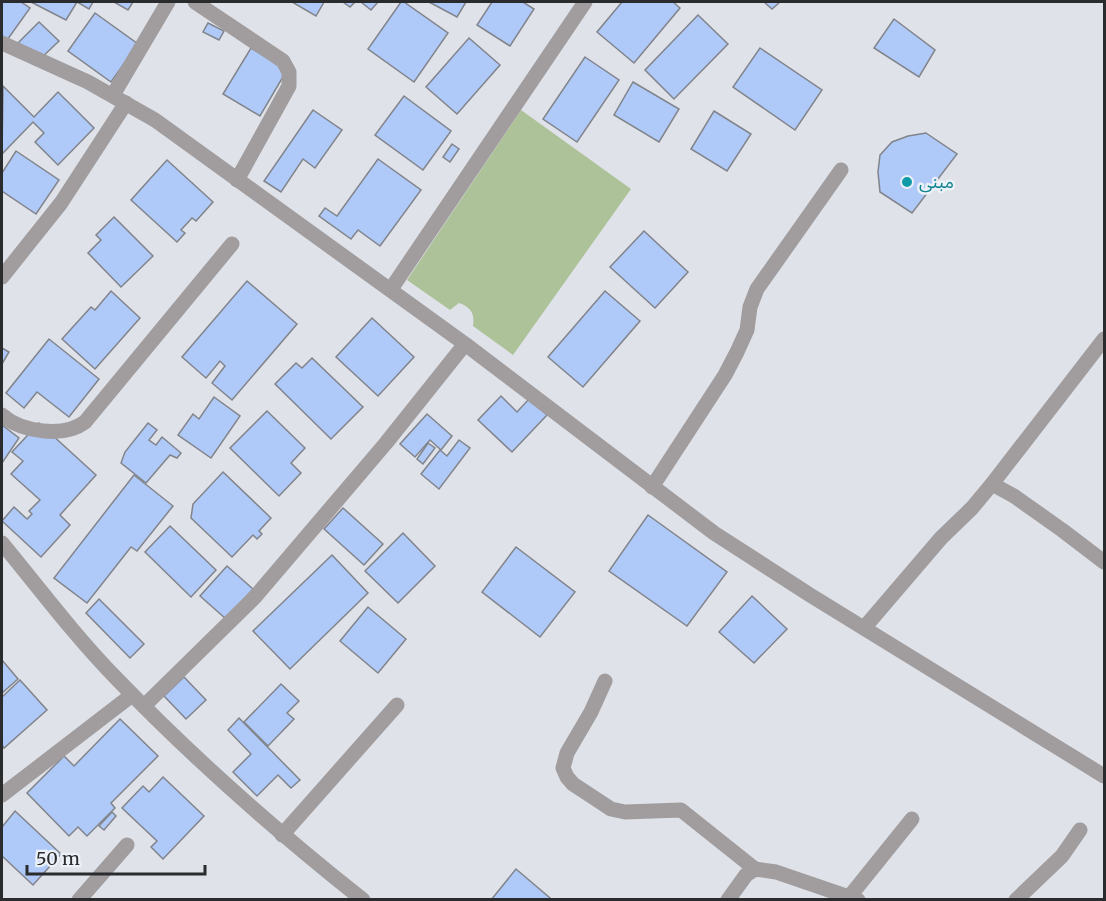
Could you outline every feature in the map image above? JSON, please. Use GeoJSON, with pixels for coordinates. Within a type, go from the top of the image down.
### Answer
{"type":"FeatureCollection","features":[{"type":"Feature","properties":{"kind":"street"},"geometry":{"type":"LineString","coordinates":[[2,277],[62,202],[120,99],[168,2]]}},
{"type":"Feature","properties":{"kind":"street"},"geometry":{"type":"LineString","coordinates":[[195,2],[283,61],[289,72],[290,86],[237,180]]}},
{"type":"Feature","properties":{"kind":"street"},"geometry":{"type":"LineString","coordinates":[[391,289],[585,2]]}},
{"type":"Feature","properties":{"kind":"street"},"geometry":{"type":"LineString","coordinates":[[2,43],[120,99],[155,120],[391,289],[714,533],[1104,776]]}},
{"type":"Feature","properties":{"kind":"street"},"geometry":{"type":"LineString","coordinates":[[652,487],[725,375],[747,330],[750,307],[757,289],[841,170]]}},
{"type":"Feature","properties":{"kind":"street"},"geometry":{"type":"LineString","coordinates":[[2,415],[24,426],[54,432],[76,429],[85,422],[232,244]]}},
{"type":"Feature","properties":{"kind":"street"},"geometry":{"type":"LineString","coordinates":[[864,628],[941,538],[972,508],[992,484],[1104,339]]}},
{"type":"Feature","properties":{"kind":"street"},"geometry":{"type":"LineString","coordinates":[[144,706],[255,597],[386,443],[465,344]]}},
{"type":"Feature","properties":{"kind":"street"},"geometry":{"type":"LineString","coordinates":[[992,484],[1014,496],[1104,562]]}},
{"type":"Feature","properties":{"kind":"street"},"geometry":{"type":"LineString","coordinates":[[2,543],[89,649],[144,706],[213,774],[282,835],[363,900]]}},
{"type":"Feature","properties":{"kind":"street"},"geometry":{"type":"LineString","coordinates":[[605,681],[591,712],[567,753],[562,768],[573,784],[611,809],[625,812],[681,810],[755,869],[776,872],[854,898],[912,819]]}},
{"type":"Feature","properties":{"kind":"street"},"geometry":{"type":"LineString","coordinates":[[2,795],[132,694]]}},
{"type":"Feature","properties":{"kind":"street"},"geometry":{"type":"LineString","coordinates":[[282,835],[397,705]]}},
{"type":"Feature","properties":{"kind":"street"},"geometry":{"type":"LineString","coordinates":[[1016,900],[1062,856],[1080,830]]}},
{"type":"Feature","properties":{"kind":"street"},"geometry":{"type":"LineString","coordinates":[[80,900],[128,845]]}},
{"type":"Feature","properties":{"kind":"street"},"geometry":{"type":"LineString","coordinates":[[728,900],[746,875],[755,869]]}},
{"type":"Feature","properties":{"kind":"green space"},"geometry":{"type":"Polygon","coordinates":[[[521,110],[631,189],[513,355],[473,326],[473,315],[467,307],[459,303],[450,310],[407,280],[521,110]]]}},
{"type":"Feature","properties":{"kind":"building"},"geometry":{"type":"Polygon","coordinates":[[[2,2],[21,2],[30,8],[5,43],[2,41],[2,2]]]}},
{"type":"Feature","properties":{"kind":"building"},"geometry":{"type":"Polygon","coordinates":[[[31,2],[77,2],[66,20],[31,2]]]}},
{"type":"Feature","properties":{"kind":"building"},"geometry":{"type":"Polygon","coordinates":[[[77,2],[93,2],[89,9],[77,2]]]}},
{"type":"Feature","properties":{"kind":"building"},"geometry":{"type":"Polygon","coordinates":[[[114,2],[133,2],[128,10],[114,2]]]}},
{"type":"Feature","properties":{"kind":"building"},"geometry":{"type":"Polygon","coordinates":[[[292,2],[324,2],[316,16],[292,2]]]}},
{"type":"Feature","properties":{"kind":"building"},"geometry":{"type":"Polygon","coordinates":[[[343,2],[355,2],[350,7],[343,2]]]}},
{"type":"Feature","properties":{"kind":"building"},"geometry":{"type":"Polygon","coordinates":[[[361,2],[378,2],[371,10],[361,2]]]}},
{"type":"Feature","properties":{"kind":"building"},"geometry":{"type":"Polygon","coordinates":[[[401,2],[448,33],[414,82],[368,49],[401,2]]]}},
{"type":"Feature","properties":{"kind":"building"},"geometry":{"type":"Polygon","coordinates":[[[429,2],[466,2],[457,17],[429,2]]]}},
{"type":"Feature","properties":{"kind":"building"},"geometry":{"type":"Polygon","coordinates":[[[492,2],[523,2],[534,9],[510,46],[477,25],[492,2]]]}},
{"type":"Feature","properties":{"kind":"building"},"geometry":{"type":"Polygon","coordinates":[[[622,2],[673,2],[680,8],[634,63],[597,32],[622,2]]]}},
{"type":"Feature","properties":{"kind":"building"},"geometry":{"type":"Polygon","coordinates":[[[764,2],[780,2],[772,9],[764,2]]]}},
{"type":"Feature","properties":{"kind":"building"},"geometry":{"type":"Polygon","coordinates":[[[95,13],[138,44],[111,82],[68,51],[95,13]]]}},
{"type":"Feature","properties":{"kind":"building"},"geometry":{"type":"Polygon","coordinates":[[[698,15],[728,44],[674,99],[645,70],[698,15]]]}},
{"type":"Feature","properties":{"kind":"building"},"geometry":{"type":"Polygon","coordinates":[[[894,19],[935,50],[919,77],[874,48],[894,19]]]}},
{"type":"Feature","properties":{"kind":"building"},"geometry":{"type":"Polygon","coordinates":[[[39,22],[59,41],[36,63],[17,44],[39,22]]]}},
{"type":"Feature","properties":{"kind":"building"},"geometry":{"type":"Polygon","coordinates":[[[208,23],[224,31],[219,40],[203,32],[208,23]]]}},
{"type":"Feature","properties":{"kind":"building"},"geometry":{"type":"Polygon","coordinates":[[[469,38],[500,65],[457,114],[426,87],[469,38]]]}},
{"type":"Feature","properties":{"kind":"building"},"geometry":{"type":"Polygon","coordinates":[[[251,48],[287,70],[260,116],[223,94],[251,48]]]}},
{"type":"Feature","properties":{"kind":"building"},"geometry":{"type":"Polygon","coordinates":[[[760,48],[822,90],[795,130],[733,87],[760,48]]]}},
{"type":"Feature","properties":{"kind":"building"},"geometry":{"type":"Polygon","coordinates":[[[585,57],[619,80],[577,142],[543,119],[585,57]]]}},
{"type":"Feature","properties":{"kind":"building"},"geometry":{"type":"Polygon","coordinates":[[[633,82],[679,109],[659,142],[614,115],[633,82]]]}},
{"type":"Feature","properties":{"kind":"building"},"geometry":{"type":"Polygon","coordinates":[[[3,86],[34,117],[58,92],[94,128],[58,165],[35,142],[44,133],[33,122],[2,154],[3,86]]]}},
{"type":"Feature","properties":{"kind":"building"},"geometry":{"type":"Polygon","coordinates":[[[404,96],[451,131],[423,170],[375,135],[404,96]]]}},
{"type":"Feature","properties":{"kind":"building"},"geometry":{"type":"Polygon","coordinates":[[[313,110],[342,130],[315,168],[303,159],[281,192],[264,181],[313,110]]]}},
{"type":"Feature","properties":{"kind":"building"},"geometry":{"type":"Polygon","coordinates":[[[714,111],[751,134],[727,171],[691,149],[714,111]]]}},
{"type":"Feature","properties":{"kind":"building","name":"مبنى"},"geometry":{"type":"Polygon","coordinates":[[[926,133],[957,154],[912,213],[880,192],[878,172],[880,155],[892,142],[926,133]]]}},
{"type":"Feature","properties":{"kind":"building"},"geometry":{"type":"Polygon","coordinates":[[[452,144],[459,149],[450,162],[443,157],[452,144]]]}},
{"type":"Feature","properties":{"kind":"building"},"geometry":{"type":"Polygon","coordinates":[[[16,151],[59,180],[36,214],[2,191],[2,173],[16,151]]]}},
{"type":"Feature","properties":{"kind":"building"},"geometry":{"type":"Polygon","coordinates":[[[378,159],[421,190],[380,246],[358,230],[351,239],[319,216],[325,208],[337,216],[378,159]]]}},
{"type":"Feature","properties":{"kind":"building"},"geometry":{"type":"Polygon","coordinates":[[[167,160],[213,202],[196,221],[192,218],[181,230],[185,233],[177,242],[131,200],[167,160]]]}},
{"type":"Feature","properties":{"kind":"building"},"geometry":{"type":"Polygon","coordinates":[[[114,217],[153,256],[121,287],[88,253],[101,240],[96,235],[114,217]]]}},
{"type":"Feature","properties":{"kind":"building"},"geometry":{"type":"Polygon","coordinates":[[[644,231],[688,272],[655,308],[610,267],[644,231]]]}},
{"type":"Feature","properties":{"kind":"building"},"geometry":{"type":"Polygon","coordinates":[[[247,281],[297,324],[232,400],[212,383],[225,366],[220,361],[206,378],[182,357],[247,281]]]}},
{"type":"Feature","properties":{"kind":"building"},"geometry":{"type":"Polygon","coordinates":[[[111,291],[140,318],[95,369],[62,339],[91,307],[95,310],[111,291]]]}},
{"type":"Feature","properties":{"kind":"building"},"geometry":{"type":"Polygon","coordinates":[[[605,291],[640,321],[583,387],[548,357],[605,291]]]}},
{"type":"Feature","properties":{"kind":"building"},"geometry":{"type":"Polygon","coordinates":[[[372,318],[414,357],[378,396],[336,357],[372,318]]]}},
{"type":"Feature","properties":{"kind":"building"},"geometry":{"type":"Polygon","coordinates":[[[49,339],[99,379],[69,417],[37,392],[24,408],[6,393],[49,339]]]}},
{"type":"Feature","properties":{"kind":"building"},"geometry":{"type":"Polygon","coordinates":[[[2,348],[9,352],[2,364],[2,348]]]}},
{"type":"Feature","properties":{"kind":"building"},"geometry":{"type":"Polygon","coordinates":[[[312,358],[363,407],[331,439],[275,384],[296,363],[302,368],[312,358]]]}},
{"type":"Feature","properties":{"kind":"building"},"geometry":{"type":"Polygon","coordinates":[[[501,396],[517,412],[529,399],[547,415],[512,452],[478,420],[501,396]]]}},
{"type":"Feature","properties":{"kind":"building"},"geometry":{"type":"Polygon","coordinates":[[[214,397],[240,416],[211,458],[178,435],[193,414],[199,419],[214,397]]]}},
{"type":"Feature","properties":{"kind":"building"},"geometry":{"type":"Polygon","coordinates":[[[267,411],[305,448],[291,463],[301,473],[279,496],[230,448],[267,411]]]}},
{"type":"Feature","properties":{"kind":"building"},"geometry":{"type":"Polygon","coordinates":[[[427,414],[452,436],[441,450],[430,440],[415,457],[400,444],[427,414]]]}},
{"type":"Feature","properties":{"kind":"building"},"geometry":{"type":"Polygon","coordinates":[[[39,423],[96,475],[60,515],[70,525],[41,557],[2,521],[14,507],[27,519],[32,514],[29,511],[40,500],[11,474],[23,461],[12,452],[39,423]]]}},
{"type":"Feature","properties":{"kind":"building"},"geometry":{"type":"Polygon","coordinates":[[[148,423],[157,430],[149,440],[156,445],[162,437],[181,453],[177,458],[170,455],[146,483],[121,463],[125,452],[148,423]]]}},
{"type":"Feature","properties":{"kind":"building"},"geometry":{"type":"Polygon","coordinates":[[[2,425],[19,438],[2,463],[2,425]]]}},
{"type":"Feature","properties":{"kind":"building"},"geometry":{"type":"Polygon","coordinates":[[[459,440],[470,448],[439,489],[421,474],[440,450],[447,456],[459,440]]]}},
{"type":"Feature","properties":{"kind":"building"},"geometry":{"type":"Polygon","coordinates":[[[428,443],[435,448],[423,464],[417,459],[428,443]]]}},
{"type":"Feature","properties":{"kind":"building"},"geometry":{"type":"Polygon","coordinates":[[[223,472],[271,518],[259,531],[262,534],[257,539],[253,535],[232,557],[191,518],[193,504],[223,472]]]}},
{"type":"Feature","properties":{"kind":"building"},"geometry":{"type":"Polygon","coordinates":[[[134,475],[173,506],[137,551],[131,547],[87,603],[54,578],[134,475]]]}},
{"type":"Feature","properties":{"kind":"building"},"geometry":{"type":"Polygon","coordinates":[[[343,508],[383,544],[364,565],[324,529],[343,508]]]}},
{"type":"Feature","properties":{"kind":"building"},"geometry":{"type":"Polygon","coordinates":[[[648,515],[727,572],[687,626],[609,571],[648,515]]]}},
{"type":"Feature","properties":{"kind":"building"},"geometry":{"type":"Polygon","coordinates":[[[170,526],[216,570],[191,597],[145,552],[170,526]]]}},
{"type":"Feature","properties":{"kind":"building"},"geometry":{"type":"Polygon","coordinates":[[[403,533],[435,566],[398,603],[365,571],[403,533]]]}},
{"type":"Feature","properties":{"kind":"building"},"geometry":{"type":"Polygon","coordinates":[[[516,547],[575,592],[540,637],[482,592],[516,547]]]}},
{"type":"Feature","properties":{"kind":"building"},"geometry":{"type":"Polygon","coordinates":[[[332,555],[368,593],[290,669],[253,631],[332,555]]]}},
{"type":"Feature","properties":{"kind":"building"},"geometry":{"type":"Polygon","coordinates":[[[227,566],[253,589],[226,619],[200,596],[227,566]]]}},
{"type":"Feature","properties":{"kind":"building"},"geometry":{"type":"Polygon","coordinates":[[[752,596],[787,629],[754,663],[719,632],[752,596]]]}},
{"type":"Feature","properties":{"kind":"building"},"geometry":{"type":"Polygon","coordinates":[[[99,599],[144,644],[130,658],[86,613],[99,599]]]}},
{"type":"Feature","properties":{"kind":"building"},"geometry":{"type":"Polygon","coordinates":[[[368,607],[406,639],[378,673],[340,641],[368,607]]]}},
{"type":"Feature","properties":{"kind":"building"},"geometry":{"type":"Polygon","coordinates":[[[2,660],[18,679],[2,693],[2,660]]]}},
{"type":"Feature","properties":{"kind":"building"},"geometry":{"type":"Polygon","coordinates":[[[184,677],[206,700],[186,719],[164,696],[184,677]]]}},
{"type":"Feature","properties":{"kind":"building"},"geometry":{"type":"Polygon","coordinates":[[[20,680],[47,710],[4,748],[2,745],[2,697],[20,680]]]}},
{"type":"Feature","properties":{"kind":"building"},"geometry":{"type":"Polygon","coordinates":[[[281,684],[299,701],[287,713],[294,719],[268,746],[244,722],[281,684]]]}},
{"type":"Feature","properties":{"kind":"building"},"geometry":{"type":"Polygon","coordinates":[[[239,718],[300,780],[291,788],[278,775],[257,796],[233,772],[251,754],[228,730],[239,718]]]}},
{"type":"Feature","properties":{"kind":"building"},"geometry":{"type":"Polygon","coordinates":[[[120,719],[158,756],[111,803],[115,808],[87,836],[78,827],[69,836],[27,793],[64,756],[74,766],[120,719]]]}},
{"type":"Feature","properties":{"kind":"building"},"geometry":{"type":"Polygon","coordinates":[[[163,777],[204,816],[163,859],[151,847],[157,841],[122,808],[143,786],[149,792],[163,777]]]}},
{"type":"Feature","properties":{"kind":"building"},"geometry":{"type":"Polygon","coordinates":[[[15,811],[61,854],[33,885],[2,856],[2,827],[15,811]]]}},
{"type":"Feature","properties":{"kind":"building"},"geometry":{"type":"Polygon","coordinates":[[[112,812],[116,816],[104,830],[99,826],[112,812]]]}},
{"type":"Feature","properties":{"kind":"building"},"geometry":{"type":"Polygon","coordinates":[[[516,869],[550,898],[549,900],[491,900],[516,869]]]}},
{"type":"Feature","properties":{"kind":"place","name":"مبنى"},"geometry":{"type":"Point","coordinates":[907,182]}}]}
